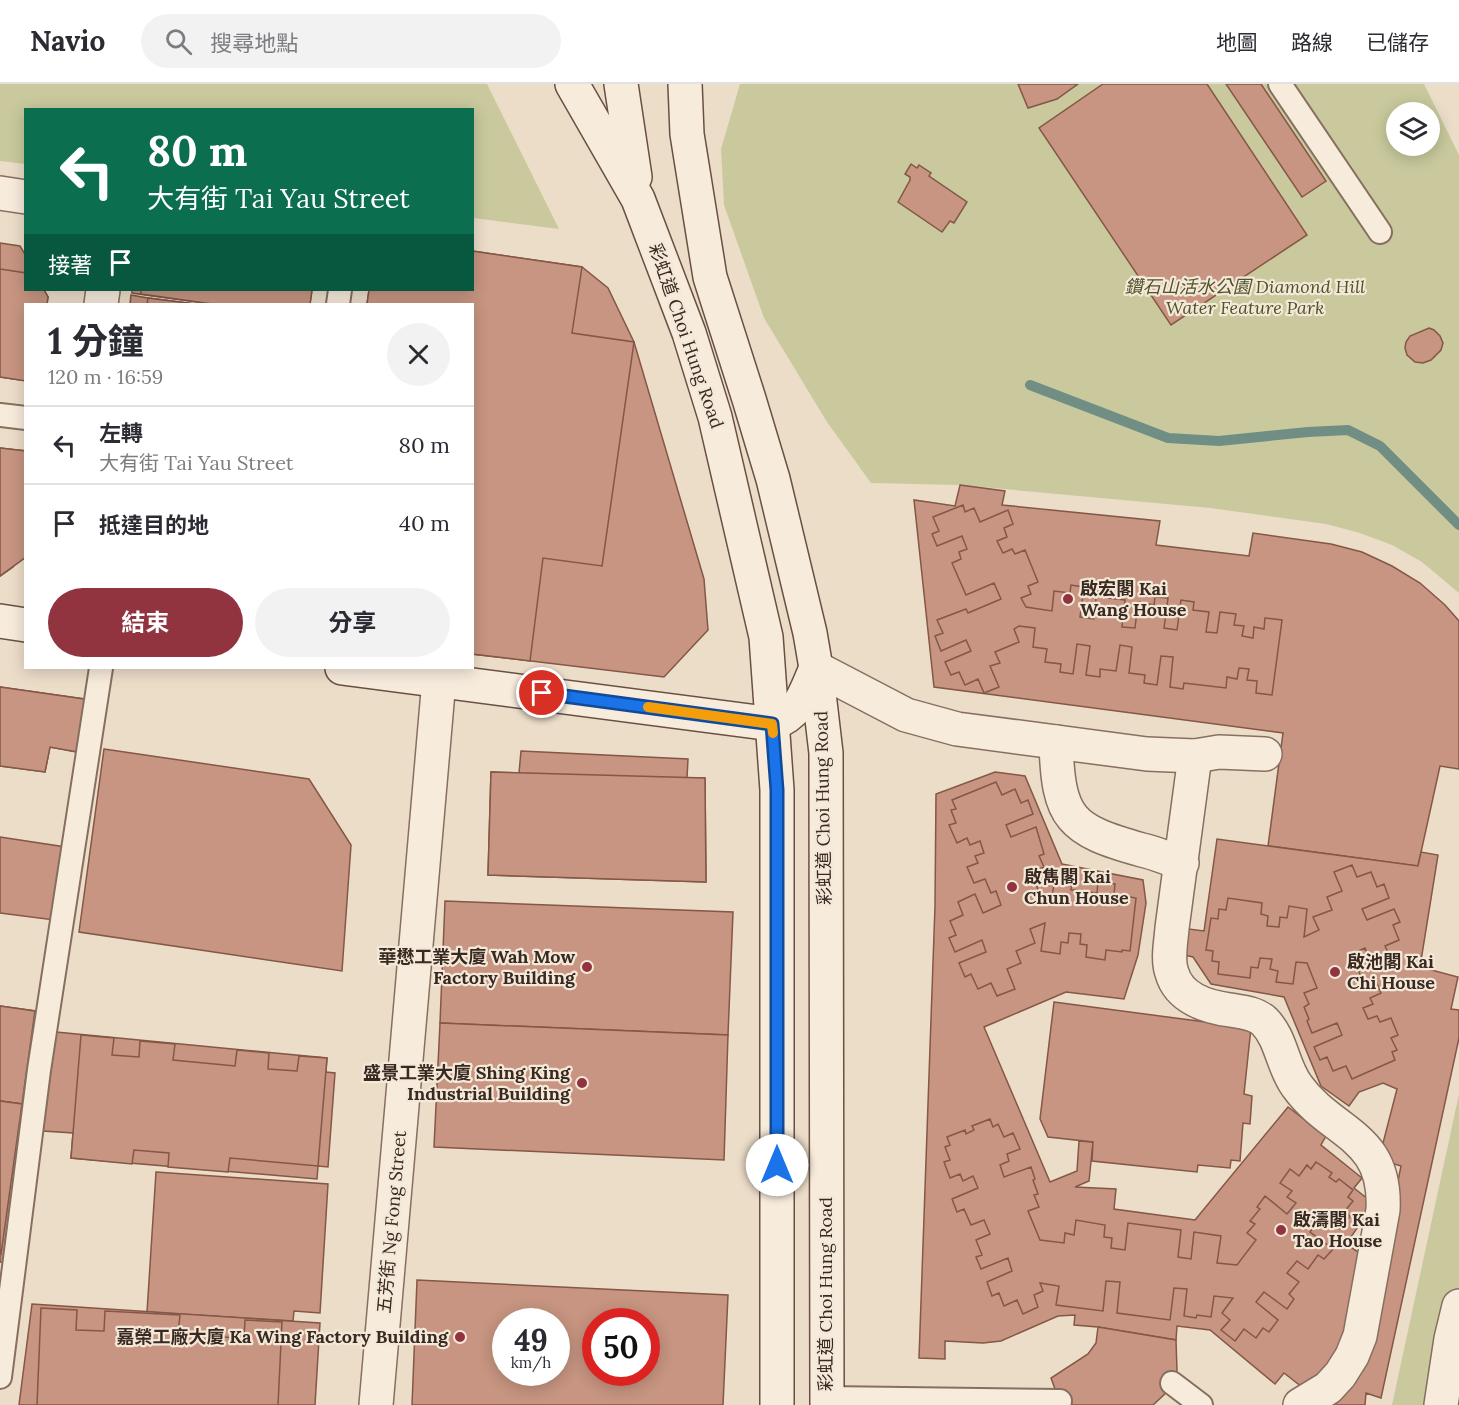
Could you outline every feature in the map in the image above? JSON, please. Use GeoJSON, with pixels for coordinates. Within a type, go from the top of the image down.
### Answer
{"type":"FeatureCollection","features":[{"type":"Feature","properties":{"kind":"main road","name":"彩虹道 Choi Hung Road"},"geometry":{"type":"LineString","coordinates":[[572,84],[638,200],[689,333],[715,417],[766,637],[777,790],[777,1405]]}},
{"type":"Feature","properties":{"kind":"main road","name":"彩虹道 Choi Hung Road"},"geometry":{"type":"LineString","coordinates":[[621,84],[638,200]]}},
{"type":"Feature","properties":{"kind":"main road","name":"彩虹道 Choi Hung Road"},"geometry":{"type":"LineString","coordinates":[[685,84],[687,134],[710,277],[773,479],[810,633],[826,753],[827,1402]]}},
{"type":"Feature","properties":{"kind":"main road"},"geometry":{"type":"LineString","coordinates":[[687,134],[706,84]]}},
{"type":"Feature","properties":{"kind":"main road"},"geometry":{"type":"LineString","coordinates":[[0,193],[24,197]]}},
{"type":"Feature","properties":{"kind":"main road"},"geometry":{"type":"LineString","coordinates":[[0,621],[24,625]]}},
{"type":"Feature","properties":{"kind":"main road"},"geometry":{"type":"LineString","coordinates":[[350,669],[772,724],[788,718],[796,710],[816,668],[906,715],[957,729],[1120,752],[1194,756],[1219,752],[1265,754]]}},
{"type":"Feature","properties":{"kind":"main road","name":"五芳街 Ng Fong Street"},"geometry":{"type":"LineString","coordinates":[[376,1405],[439,680]]}},
{"type":"Feature","properties":{"kind":"main road"},"geometry":{"type":"LineString","coordinates":[[1056,742],[1056,764],[1062,798],[1069,814],[1080,826],[1093,835],[1182,863]]}},
{"type":"Feature","properties":{"kind":"main road"},"geometry":{"type":"LineString","coordinates":[[1194,756],[1170,953],[1172,973],[1179,986],[1202,1004],[1247,1012],[1262,1020],[1276,1040],[1295,1084],[1305,1097],[1364,1146],[1374,1161],[1383,1193],[1383,1210],[1360,1336],[1353,1356],[1340,1376],[1328,1388],[1300,1405]]}},
{"type":"Feature","properties":{"kind":"main road"},"geometry":{"type":"LineString","coordinates":[[1448,1398],[1459,1306]]}},
{"type":"Feature","properties":{"kind":"lane"},"geometry":{"type":"LineString","coordinates":[[1280,84],[1380,232]]}},
{"type":"Feature","properties":{"kind":"lane"},"geometry":{"type":"LineString","coordinates":[[0,415],[24,418]]}},
{"type":"Feature","properties":{"kind":"lane"},"geometry":{"type":"LineString","coordinates":[[0,1377],[39,1070],[101,669]]}},
{"type":"Feature","properties":{"kind":"lane"},"geometry":{"type":"LineString","coordinates":[[1172,1383],[1202,1405]]}},
{"type":"Feature","properties":{"kind":"lane"},"geometry":{"type":"LineString","coordinates":[[827,1402],[1060,1401]]}},
{"type":"Feature","properties":{"kind":"green space"},"geometry":{"type":"Polygon","coordinates":[[[0,84],[487,84],[559,229],[474,218],[474,108],[24,108],[24,164],[0,161],[0,84]]]}},
{"type":"Feature","properties":{"kind":"green space","name":"鑽石山活水公園 Diamond Hill Water Feature Park"},"geometry":{"type":"Polygon","coordinates":[[[740,84],[1424,84],[1433,102],[1386,102],[1386,156],[1440,156],[1440,116],[1459,155],[1459,593],[1422,562],[1392,545],[1326,524],[1210,508],[960,485],[871,483],[827,422],[764,318],[724,205],[721,149],[740,84]]]}},
{"type":"Feature","properties":{"kind":"green space"},"geometry":{"type":"Polygon","coordinates":[[[1459,1094],[1459,1405],[1392,1405],[1459,1094]]]}},
{"type":"Feature","properties":{"kind":"building"},"geometry":{"type":"Polygon","coordinates":[[[1018,84],[1078,84],[1057,99],[1028,108],[1018,84]]]}},
{"type":"Feature","properties":{"kind":"building"},"geometry":{"type":"Polygon","coordinates":[[[1103,84],[1207,84],[1307,235],[1171,325],[1039,128],[1103,84]]]}},
{"type":"Feature","properties":{"kind":"building"},"geometry":{"type":"Polygon","coordinates":[[[1226,84],[1261,84],[1326,181],[1302,197],[1226,84]]]}},
{"type":"Feature","properties":{"kind":"building"},"geometry":{"type":"Polygon","coordinates":[[[911,164],[917,168],[919,165],[931,173],[929,176],[967,202],[954,223],[950,221],[942,232],[898,202],[910,180],[910,177],[905,174],[911,164]]]}},
{"type":"Feature","properties":{"kind":"building"},"geometry":{"type":"Polygon","coordinates":[[[0,243],[20,246],[24,253],[24,291],[45,291],[48,297],[47,303],[24,303],[24,381],[0,377],[0,243]]]}},
{"type":"Feature","properties":{"kind":"building"},"geometry":{"type":"Polygon","coordinates":[[[474,251],[582,267],[608,288],[634,342],[704,579],[708,630],[664,677],[474,654],[474,303],[367,303],[369,291],[474,291],[474,251]]]}},
{"type":"Feature","properties":{"kind":"building"},"geometry":{"type":"Polygon","coordinates":[[[474,251],[582,267],[572,333],[634,342],[602,566],[543,558],[530,661],[474,654],[474,303],[367,303],[369,291],[474,291],[474,251]]]}},
{"type":"Feature","properties":{"kind":"building"},"geometry":{"type":"Polygon","coordinates":[[[0,269],[24,273],[24,291],[45,291],[48,297],[47,303],[24,303],[24,381],[0,377],[0,269]]]}},
{"type":"Feature","properties":{"kind":"building"},"geometry":{"type":"Polygon","coordinates":[[[132,291],[312,291],[310,303],[205,303],[132,293],[132,291]]]}},
{"type":"Feature","properties":{"kind":"building"},"geometry":{"type":"Polygon","coordinates":[[[141,291],[312,291],[310,303],[205,303],[141,294],[141,291]]]}},
{"type":"Feature","properties":{"kind":"building"},"geometry":{"type":"Polygon","coordinates":[[[131,295],[187,303],[130,303],[131,295]]]}},
{"type":"Feature","properties":{"kind":"building"},"geometry":{"type":"Polygon","coordinates":[[[148,298],[187,303],[147,303],[148,298]]]}},
{"type":"Feature","properties":{"kind":"building"},"geometry":{"type":"Polygon","coordinates":[[[1429,328],[1440,336],[1443,343],[1441,350],[1431,360],[1423,363],[1415,362],[1407,355],[1406,342],[1410,336],[1429,328]]]}},
{"type":"Feature","properties":{"kind":"building"},"geometry":{"type":"Polygon","coordinates":[[[0,448],[24,451],[24,469],[13,567],[0,576],[0,448]]]}},
{"type":"Feature","properties":{"kind":"building"},"geometry":{"type":"Polygon","coordinates":[[[0,448],[24,451],[24,558],[0,576],[0,448]]]}},
{"type":"Feature","properties":{"kind":"building"},"geometry":{"type":"Polygon","coordinates":[[[960,485],[1005,491],[1002,505],[1160,521],[1156,545],[1249,556],[1253,533],[1331,544],[1362,552],[1420,583],[1459,621],[1459,769],[1440,766],[1418,866],[1268,846],[1283,733],[934,687],[914,500],[955,506],[960,485]]]}},
{"type":"Feature","properties":{"kind":"building","name":"啟宏閣 Kai Wang House"},"geometry":{"type":"Polygon","coordinates":[[[963,505],[965,512],[974,508],[980,522],[1008,510],[1013,524],[1004,528],[1007,537],[997,541],[1003,553],[1012,549],[1015,554],[1025,550],[1038,582],[1028,586],[1031,594],[1021,598],[1026,607],[1052,611],[1054,591],[1070,593],[1071,585],[1084,587],[1080,617],[1094,619],[1097,589],[1110,591],[1109,598],[1125,600],[1122,627],[1135,628],[1138,602],[1154,605],[1155,597],[1168,598],[1164,628],[1177,630],[1181,600],[1194,602],[1193,610],[1209,612],[1206,632],[1217,633],[1220,612],[1236,614],[1234,625],[1244,626],[1242,636],[1253,638],[1254,627],[1264,629],[1265,618],[1282,620],[1272,695],[1256,693],[1257,681],[1247,680],[1249,669],[1239,668],[1237,679],[1227,677],[1226,688],[1184,683],[1183,689],[1170,687],[1173,657],[1161,656],[1157,685],[1144,683],[1145,675],[1129,673],[1132,647],[1120,645],[1116,671],[1100,669],[1100,677],[1086,675],[1090,646],[1077,644],[1073,674],[1060,672],[1061,664],[1045,662],[1047,649],[1033,647],[1035,628],[1019,626],[1014,629],[1019,642],[995,652],[1000,663],[990,666],[999,687],[984,693],[978,679],[965,685],[959,672],[951,675],[945,662],[971,651],[966,640],[941,651],[935,636],[943,633],[937,620],[966,609],[968,613],[1001,599],[994,583],[966,595],[952,563],[961,559],[959,552],[967,549],[962,536],[937,546],[932,534],[939,531],[933,517],[963,505]]]}},
{"type":"Feature","properties":{"kind":"building"},"geometry":{"type":"Polygon","coordinates":[[[0,687],[91,700],[83,753],[50,747],[45,772],[0,766],[0,687]]]}},
{"type":"Feature","properties":{"kind":"building"},"geometry":{"type":"Polygon","coordinates":[[[0,687],[91,700],[83,753],[50,747],[45,772],[0,766],[0,687]]]}},
{"type":"Feature","properties":{"kind":"building"},"geometry":{"type":"Polygon","coordinates":[[[104,749],[309,779],[351,845],[342,971],[79,932],[104,749]]]}},
{"type":"Feature","properties":{"kind":"building"},"geometry":{"type":"Polygon","coordinates":[[[521,751],[688,759],[687,778],[705,778],[706,882],[488,875],[491,772],[519,773],[521,751]]]}},
{"type":"Feature","properties":{"kind":"building"},"geometry":{"type":"Polygon","coordinates":[[[491,772],[705,778],[706,882],[488,875],[491,772]]]}},
{"type":"Feature","properties":{"kind":"building"},"geometry":{"type":"Polygon","coordinates":[[[995,772],[1025,776],[1062,864],[1143,880],[1146,903],[1138,955],[1124,999],[1066,992],[984,1027],[1050,1182],[1077,1171],[1079,1141],[1093,1142],[1089,1181],[1075,1187],[1116,1189],[1114,1209],[1195,1220],[1288,1107],[1326,1136],[1321,1145],[1362,1178],[1354,1188],[1374,1204],[1346,1244],[1381,1267],[1401,1166],[1384,1161],[1382,1147],[1397,1089],[1383,1083],[1359,1092],[1349,1106],[1321,1086],[1284,997],[1211,984],[1193,957],[1179,954],[1181,928],[1204,931],[1217,839],[1418,866],[1421,852],[1438,855],[1420,967],[1458,977],[1451,1009],[1459,1010],[1459,1038],[1381,1398],[1366,1393],[1365,1405],[1325,1405],[1284,1373],[1275,1384],[1210,1330],[1177,1326],[1176,1340],[1074,1325],[1075,1315],[1058,1316],[1001,1341],[983,1343],[945,1341],[945,1359],[919,1358],[935,906],[936,794],[995,772]]]}},
{"type":"Feature","properties":{"kind":"building","name":"啟雋閣 Kai Chun House"},"geometry":{"type":"Polygon","coordinates":[[[996,782],[1002,795],[1015,789],[1021,803],[1028,800],[1033,814],[1006,825],[1011,837],[1036,827],[1044,854],[1039,856],[1044,867],[1031,872],[1041,897],[1052,898],[1055,876],[1072,878],[1071,890],[1077,890],[1076,901],[1088,902],[1090,892],[1097,893],[1098,882],[1115,884],[1114,894],[1136,898],[1130,951],[1106,950],[1105,960],[1086,957],[1087,945],[1080,944],[1081,934],[1069,933],[1068,943],[1061,942],[1060,954],[1041,951],[1045,923],[1030,929],[1035,943],[1016,951],[1021,963],[1007,969],[1015,989],[997,996],[991,983],[978,989],[971,974],[965,977],[959,963],[986,952],[982,940],[955,952],[949,938],[956,935],[950,921],[963,915],[958,902],[975,894],[983,913],[1001,905],[996,891],[991,893],[985,879],[974,883],[967,867],[978,863],[975,856],[984,853],[980,841],[970,845],[967,838],[957,843],[949,825],[956,823],[951,810],[956,809],[952,800],[996,782]]]}},
{"type":"Feature","properties":{"kind":"building"},"geometry":{"type":"Polygon","coordinates":[[[0,837],[72,848],[62,921],[0,913],[0,837]]]}},
{"type":"Feature","properties":{"kind":"building","name":"啟池閣 Kai Chi House"},"geometry":{"type":"Polygon","coordinates":[[[1352,865],[1357,877],[1371,872],[1377,887],[1384,884],[1389,898],[1362,909],[1367,920],[1394,909],[1400,922],[1393,925],[1399,940],[1385,946],[1391,959],[1373,966],[1365,948],[1347,956],[1352,969],[1357,967],[1363,982],[1374,977],[1381,993],[1370,998],[1373,1004],[1363,1008],[1368,1019],[1377,1016],[1380,1022],[1391,1018],[1398,1035],[1391,1038],[1397,1050],[1392,1052],[1395,1060],[1352,1079],[1346,1066],[1333,1071],[1327,1057],[1320,1060],[1314,1047],[1342,1035],[1337,1023],[1312,1033],[1304,1007],[1309,1004],[1304,993],[1317,988],[1307,963],[1296,962],[1293,984],[1276,982],[1278,971],[1270,969],[1272,959],[1260,958],[1258,968],[1251,967],[1250,978],[1218,974],[1219,962],[1212,961],[1213,951],[1206,950],[1211,918],[1218,919],[1219,909],[1226,910],[1228,898],[1262,903],[1261,914],[1268,916],[1267,926],[1279,927],[1280,917],[1287,918],[1289,906],[1307,909],[1304,937],[1319,930],[1313,917],[1332,910],[1327,897],[1342,891],[1334,872],[1352,865]]]}},
{"type":"Feature","properties":{"kind":"building","name":"華懋工業大廈 Wah Mow Factory Building"},"geometry":{"type":"Polygon","coordinates":[[[445,901],[733,912],[728,1035],[440,1023],[445,901]]]}},
{"type":"Feature","properties":{"kind":"building"},"geometry":{"type":"Polygon","coordinates":[[[1054,1002],[1251,1028],[1244,1094],[1252,1096],[1250,1124],[1243,1123],[1240,1161],[1231,1160],[1230,1168],[1198,1165],[1197,1172],[1092,1161],[1093,1142],[1048,1137],[1040,1119],[1054,1002]]]}},
{"type":"Feature","properties":{"kind":"building"},"geometry":{"type":"Polygon","coordinates":[[[0,1006],[35,1011],[22,1104],[0,1101],[0,1006]]]}},
{"type":"Feature","properties":{"kind":"building"},"geometry":{"type":"Polygon","coordinates":[[[0,1006],[35,1011],[22,1104],[0,1101],[0,1006]]]}},
{"type":"Feature","properties":{"kind":"building","name":"盛景工業大廈 Shing King Industrial Building"},"geometry":{"type":"Polygon","coordinates":[[[440,1023],[728,1035],[724,1160],[434,1147],[440,1023]]]}},
{"type":"Feature","properties":{"kind":"building"},"geometry":{"type":"Polygon","coordinates":[[[56,1032],[327,1058],[326,1072],[335,1073],[328,1167],[318,1166],[317,1179],[71,1158],[73,1133],[43,1131],[56,1032]]]}},
{"type":"Feature","properties":{"kind":"building"},"geometry":{"type":"Polygon","coordinates":[[[81,1035],[114,1038],[112,1055],[139,1057],[140,1041],[175,1044],[173,1060],[235,1066],[237,1050],[269,1053],[268,1069],[297,1071],[299,1056],[327,1058],[318,1166],[230,1158],[228,1172],[168,1167],[169,1153],[134,1150],[132,1164],[71,1158],[81,1035]]]}},
{"type":"Feature","properties":{"kind":"building"},"geometry":{"type":"Polygon","coordinates":[[[0,1101],[36,1106],[14,1264],[0,1262],[0,1101]]]}},
{"type":"Feature","properties":{"kind":"building"},"geometry":{"type":"Polygon","coordinates":[[[0,1101],[22,1104],[1,1254],[0,1253],[0,1101]]]}},
{"type":"Feature","properties":{"kind":"building","name":"啟濤閣 Kai Tao House"},"geometry":{"type":"Polygon","coordinates":[[[990,1119],[993,1127],[998,1124],[1004,1137],[1013,1133],[1020,1149],[1007,1154],[1009,1161],[1000,1165],[1004,1177],[1031,1167],[1038,1194],[1034,1195],[1039,1207],[1028,1211],[1040,1240],[1064,1243],[1065,1233],[1074,1235],[1076,1220],[1105,1225],[1104,1237],[1112,1238],[1111,1248],[1125,1250],[1128,1223],[1181,1230],[1178,1257],[1191,1259],[1194,1232],[1221,1236],[1217,1263],[1237,1265],[1256,1240],[1247,1233],[1255,1224],[1250,1221],[1260,1209],[1257,1207],[1265,1196],[1287,1214],[1296,1203],[1287,1197],[1292,1191],[1280,1183],[1290,1169],[1299,1176],[1307,1165],[1311,1169],[1316,1162],[1332,1173],[1329,1177],[1336,1182],[1339,1179],[1353,1190],[1348,1197],[1353,1201],[1344,1212],[1350,1216],[1340,1229],[1331,1222],[1327,1228],[1318,1221],[1310,1232],[1333,1249],[1324,1259],[1318,1255],[1308,1269],[1297,1261],[1287,1273],[1299,1282],[1289,1294],[1294,1299],[1287,1309],[1264,1292],[1256,1302],[1278,1320],[1269,1332],[1263,1328],[1256,1338],[1244,1329],[1235,1341],[1221,1330],[1230,1320],[1222,1313],[1233,1298],[1214,1296],[1211,1317],[1184,1316],[1187,1289],[1174,1288],[1170,1320],[1117,1313],[1120,1282],[1106,1281],[1103,1311],[1056,1305],[1059,1286],[1040,1283],[1043,1291],[1034,1295],[1038,1307],[1023,1314],[1017,1300],[1004,1306],[999,1293],[992,1296],[987,1282],[1012,1271],[1008,1258],[981,1269],[976,1257],[982,1255],[976,1240],[990,1234],[984,1220],[971,1225],[964,1209],[957,1212],[952,1199],[978,1188],[973,1176],[963,1181],[960,1174],[950,1178],[944,1162],[950,1160],[945,1147],[950,1145],[947,1137],[965,1130],[966,1134],[974,1130],[972,1126],[990,1119]]]}},
{"type":"Feature","properties":{"kind":"building"},"geometry":{"type":"Polygon","coordinates":[[[156,1172],[328,1184],[320,1313],[294,1311],[293,1321],[147,1312],[156,1172]]]}},
{"type":"Feature","properties":{"kind":"building","name":"嘉榮工廠大廈 Ka Wing Factory Building"},"geometry":{"type":"Polygon","coordinates":[[[417,1280],[728,1295],[723,1405],[412,1405],[417,1280]]]}},
{"type":"Feature","properties":{"kind":"building"},"geometry":{"type":"Polygon","coordinates":[[[32,1304],[320,1323],[315,1405],[19,1405],[32,1304]]]}},
{"type":"Feature","properties":{"kind":"building"},"geometry":{"type":"Polygon","coordinates":[[[41,1308],[77,1310],[76,1330],[104,1331],[105,1311],[180,1315],[178,1335],[244,1338],[245,1320],[282,1322],[278,1405],[37,1405],[41,1308]]]}},
{"type":"Feature","properties":{"kind":"building"},"geometry":{"type":"Polygon","coordinates":[[[1098,1327],[1176,1340],[1177,1371],[1168,1391],[1153,1405],[1061,1405],[1051,1378],[1088,1354],[1096,1343],[1098,1327]]]}},
{"type":"Feature","properties":{"kind":"waterway"},"geometry":{"type":"LineString","coordinates":[[1030,385],[1168,438],[1219,441],[1348,430],[1380,446],[1459,525]]}},
{"type":"Feature","properties":{"kind":"slow traffic"},"geometry":{"type":"LineString","coordinates":[[648,707],[772,724],[773,733]]}},
{"type":"Feature","properties":{"kind":"place","name":"啟宏閣 Kai Wang House"},"geometry":{"type":"Point","coordinates":[1068,599]}},
{"type":"Feature","properties":{"kind":"place","name":"啟雋閣 Kai Chun House"},"geometry":{"type":"Point","coordinates":[1012,887]}},
{"type":"Feature","properties":{"kind":"place","name":"華懋工業大廈 Wah Mow Factory Building"},"geometry":{"type":"Point","coordinates":[587,967]}},
{"type":"Feature","properties":{"kind":"place","name":"啟池閣 Kai Chi House"},"geometry":{"type":"Point","coordinates":[1335,972]}},
{"type":"Feature","properties":{"kind":"place","name":"盛景工業大廈 Shing King Industrial Building"},"geometry":{"type":"Point","coordinates":[582,1083]}},
{"type":"Feature","properties":{"kind":"place","name":"啟濤閣 Kai Tao House"},"geometry":{"type":"Point","coordinates":[1281,1230]}},
{"type":"Feature","properties":{"kind":"place","name":"嘉榮工廠大廈 Ka Wing Factory Building"},"geometry":{"type":"Point","coordinates":[460,1337]}},
{"type":"Feature","properties":{"kind":"route"},"geometry":{"type":"LineString","coordinates":[[542,693],[772,724],[777,790],[777,1165]]}}]}
